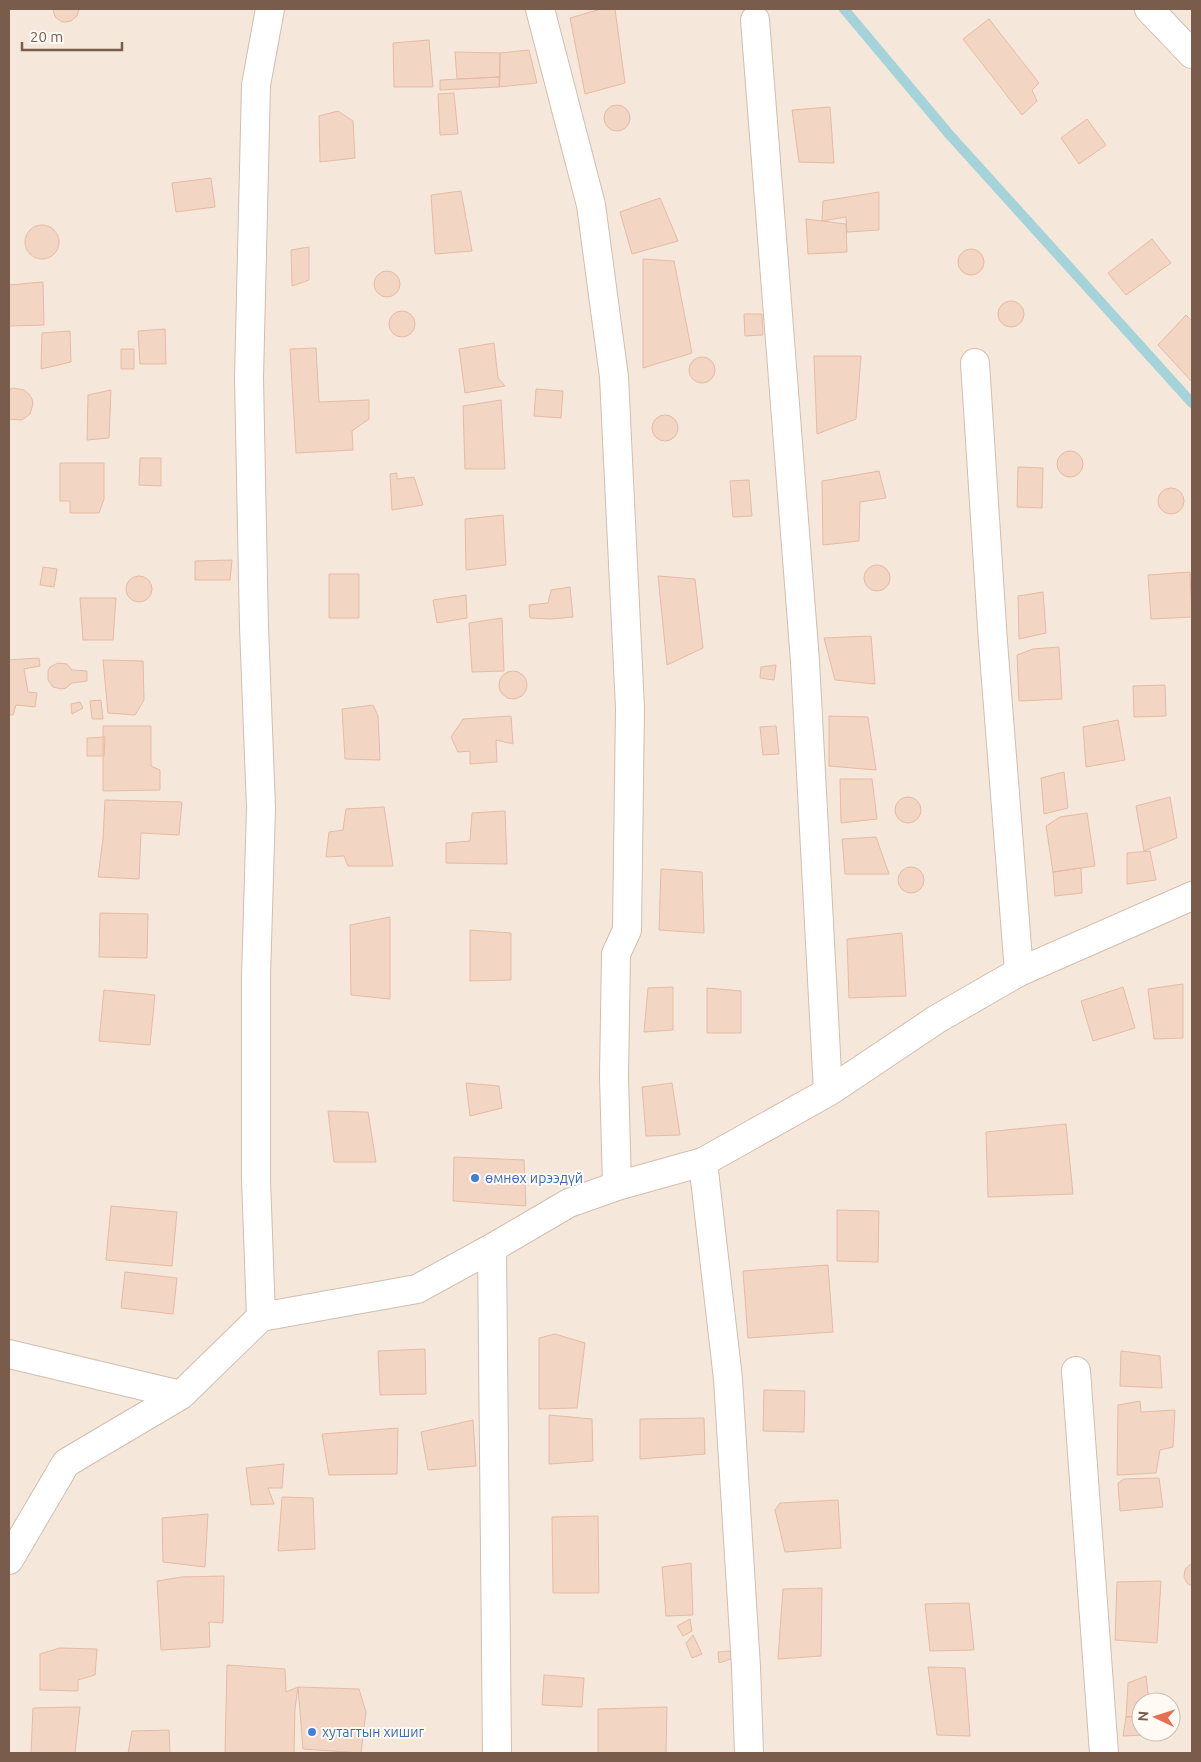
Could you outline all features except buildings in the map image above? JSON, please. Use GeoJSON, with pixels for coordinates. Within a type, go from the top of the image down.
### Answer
{"type":"FeatureCollection","features":[{"type":"Feature","properties":{"kind":"street"},"geometry":{"type":"LineString","coordinates":[[261,1316],[256,1179],[256,977],[261,808],[254,627],[249,378],[256,85],[270,9]]}},
{"type":"Feature","properties":{"kind":"street"},"geometry":{"type":"LineString","coordinates":[[540,9],[591,205],[614,377],[630,708],[626,930],[616,954],[614,1077],[617,1186]]}},
{"type":"Feature","properties":{"kind":"street"},"geometry":{"type":"LineString","coordinates":[[1149,9],[1192,54]]}},
{"type":"Feature","properties":{"kind":"street"},"geometry":{"type":"LineString","coordinates":[[755,20],[805,662],[828,1092]]}},
{"type":"Feature","properties":{"kind":"street"},"geometry":{"type":"LineString","coordinates":[[975,363],[993,642],[1019,972]]}},
{"type":"Feature","properties":{"kind":"street"},"geometry":{"type":"LineString","coordinates":[[9,1560],[66,1463],[181,1395],[261,1316],[417,1289],[570,1203],[617,1186],[703,1162],[828,1092],[937,1019],[1019,972],[1192,896]]}},
{"type":"Feature","properties":{"kind":"street"},"geometry":{"type":"LineString","coordinates":[[703,1162],[728,1379],[746,1667],[748,1753]]}},
{"type":"Feature","properties":{"kind":"street"},"geometry":{"type":"LineString","coordinates":[[492,1248],[497,1753]]}},
{"type":"Feature","properties":{"kind":"street"},"geometry":{"type":"LineString","coordinates":[[9,1354],[181,1395]]}},
{"type":"Feature","properties":{"kind":"street"},"geometry":{"type":"LineString","coordinates":[[1076,1371],[1104,1753]]}},
{"type":"Feature","properties":{"kind":"shaded area"},"geometry":{"type":"Polygon","coordinates":[[[9,9],[1192,9],[1192,1753],[9,1753],[9,9]]]}},
{"type":"Feature","properties":{"kind":"waterway"},"geometry":{"type":"LineString","coordinates":[[844,9],[948,133],[1192,403]]}},
{"type":"Feature","properties":{"kind":"place","name":"өмнөх ирээдүй"},"geometry":{"type":"Point","coordinates":[475,1178]}},
{"type":"Feature","properties":{"kind":"place","name":"хутагтын хишиг"},"geometry":{"type":"Point","coordinates":[312,1732]}}]}
